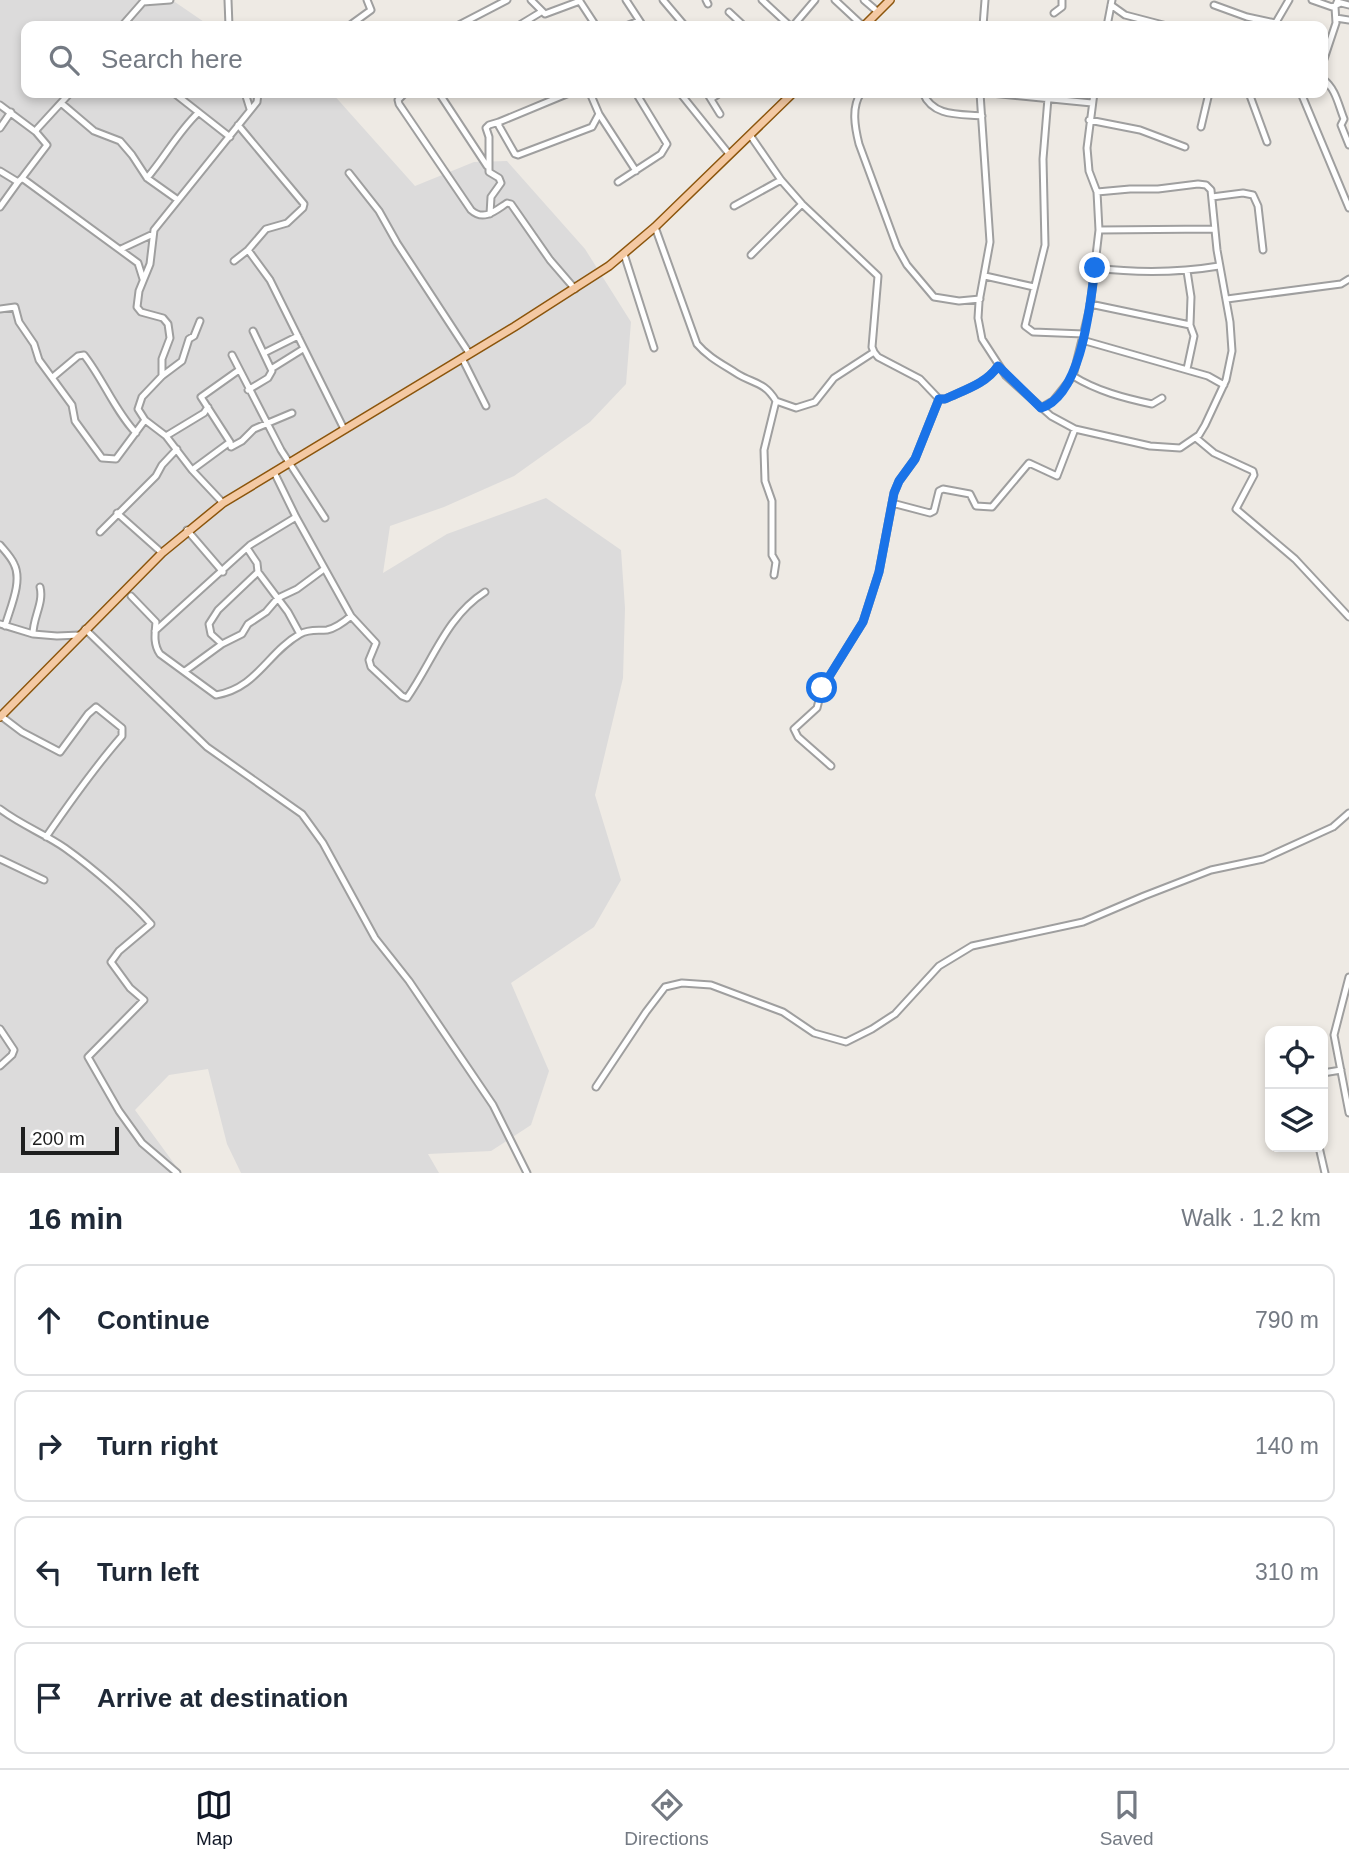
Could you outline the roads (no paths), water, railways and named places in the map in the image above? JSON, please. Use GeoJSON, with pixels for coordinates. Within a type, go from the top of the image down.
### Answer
{"type":"FeatureCollection","features":[{"type":"Feature","properties":{"kind":"main road"},"geometry":{"type":"LineString","coordinates":[[868,21],[890,0]]}},
{"type":"Feature","properties":{"kind":"main road"},"geometry":{"type":"LineString","coordinates":[[0,717],[187,530],[223,503],[575,289],[624,254],[787,98]]}},
{"type":"Feature","properties":{"kind":"street"},"geometry":{"type":"LineString","coordinates":[[126,21],[143,2],[170,0]]}},
{"type":"Feature","properties":{"kind":"street"},"geometry":{"type":"LineString","coordinates":[[228,0],[229,21]]}},
{"type":"Feature","properties":{"kind":"street"},"geometry":{"type":"LineString","coordinates":[[356,21],[371,10],[367,0]]}},
{"type":"Feature","properties":{"kind":"street"},"geometry":{"type":"LineString","coordinates":[[467,21],[507,0]]}},
{"type":"Feature","properties":{"kind":"street"},"geometry":{"type":"LineString","coordinates":[[531,0],[545,14],[579,0],[593,21]]}},
{"type":"Feature","properties":{"kind":"street"},"geometry":{"type":"LineString","coordinates":[[626,0],[640,21]]}},
{"type":"Feature","properties":{"kind":"street"},"geometry":{"type":"LineString","coordinates":[[663,0],[681,21]]}},
{"type":"Feature","properties":{"kind":"street"},"geometry":{"type":"LineString","coordinates":[[762,0],[786,21]]}},
{"type":"Feature","properties":{"kind":"street"},"geometry":{"type":"LineString","coordinates":[[796,21],[815,0]]}},
{"type":"Feature","properties":{"kind":"street"},"geometry":{"type":"LineString","coordinates":[[835,0],[858,21]]}},
{"type":"Feature","properties":{"kind":"street"},"geometry":{"type":"LineString","coordinates":[[984,21],[985,0]]}},
{"type":"Feature","properties":{"kind":"street"},"geometry":{"type":"LineString","coordinates":[[1055,13],[1062,7],[1062,0]]}},
{"type":"Feature","properties":{"kind":"street"},"geometry":{"type":"LineString","coordinates":[[1276,21],[1287,3],[1278,0]]}},
{"type":"Feature","properties":{"kind":"street"},"geometry":{"type":"LineString","coordinates":[[1312,0],[1335,7]]}},
{"type":"Feature","properties":{"kind":"street"},"geometry":{"type":"LineString","coordinates":[[1328,45],[1338,0]]}},
{"type":"Feature","properties":{"kind":"street"},"geometry":{"type":"LineString","coordinates":[[868,1],[878,12]]}},
{"type":"Feature","properties":{"kind":"street"},"geometry":{"type":"LineString","coordinates":[[1108,21],[1111,3]]}},
{"type":"Feature","properties":{"kind":"street"},"geometry":{"type":"LineString","coordinates":[[1111,3],[1125,15],[1148,21]]}},
{"type":"Feature","properties":{"kind":"street"},"geometry":{"type":"LineString","coordinates":[[1335,7],[1341,3],[1349,5]]}},
{"type":"Feature","properties":{"kind":"street"},"geometry":{"type":"LineString","coordinates":[[1214,5],[1260,21]]}},
{"type":"Feature","properties":{"kind":"street"},"geometry":{"type":"LineString","coordinates":[[527,21],[541,12]]}},
{"type":"Feature","properties":{"kind":"street"},"geometry":{"type":"LineString","coordinates":[[729,12],[739,21]]}},
{"type":"Feature","properties":{"kind":"street"},"geometry":{"type":"LineString","coordinates":[[1336,18],[1349,20]]}},
{"type":"Feature","properties":{"kind":"street"},"geometry":{"type":"LineString","coordinates":[[1328,83],[1337,97],[1344,119],[1341,125],[1349,145]]}},
{"type":"Feature","properties":{"kind":"street"},"geometry":{"type":"LineString","coordinates":[[36,132],[66,98]]}},
{"type":"Feature","properties":{"kind":"street"},"geometry":{"type":"LineString","coordinates":[[180,98],[230,137]]}},
{"type":"Feature","properties":{"kind":"street"},"geometry":{"type":"LineString","coordinates":[[247,98],[250,109]]}},
{"type":"Feature","properties":{"kind":"street"},"geometry":{"type":"LineString","coordinates":[[162,376],[162,359],[169,345],[170,329],[163,318],[139,310],[139,291],[149,264],[154,234],[257,98]]}},
{"type":"Feature","properties":{"kind":"street"},"geometry":{"type":"LineString","coordinates":[[400,98],[398,104],[471,210],[478,215],[490,214],[507,203],[514,206],[550,260],[575,289]]}},
{"type":"Feature","properties":{"kind":"street"},"geometry":{"type":"LineString","coordinates":[[442,98],[489,172],[499,178],[501,183],[491,197],[490,214]]}},
{"type":"Feature","properties":{"kind":"street"},"geometry":{"type":"LineString","coordinates":[[487,166],[489,151],[486,127],[555,98]]}},
{"type":"Feature","properties":{"kind":"street"},"geometry":{"type":"LineString","coordinates":[[592,98],[599,114],[636,170]]}},
{"type":"Feature","properties":{"kind":"street"},"geometry":{"type":"LineString","coordinates":[[618,182],[661,154],[667,144],[639,98]]}},
{"type":"Feature","properties":{"kind":"street"},"geometry":{"type":"LineString","coordinates":[[684,98],[729,154]]}},
{"type":"Feature","properties":{"kind":"street"},"geometry":{"type":"LineString","coordinates":[[859,98],[855,106],[859,144],[893,237],[907,265],[934,297],[959,301],[980,299]]}},
{"type":"Feature","properties":{"kind":"street"},"geometry":{"type":"LineString","coordinates":[[925,98],[928,104],[948,113],[982,116]]}},
{"type":"Feature","properties":{"kind":"street"},"geometry":{"type":"LineString","coordinates":[[981,98],[990,212],[990,242],[978,318],[982,339],[998,366],[1051,416],[1075,429],[1111,439],[1180,448],[1196,438],[1205,425],[1231,365],[1227,299],[1219,266],[1209,187],[1202,184],[1097,192]]}},
{"type":"Feature","properties":{"kind":"street"},"geometry":{"type":"LineString","coordinates":[[1092,103],[1048,98],[1043,159],[1045,245],[1025,321],[1027,329],[1033,332],[1083,337],[1208,376],[1224,385]]}},
{"type":"Feature","properties":{"kind":"street"},"geometry":{"type":"LineString","coordinates":[[1041,408],[1053,401],[1073,376],[1090,304],[1099,230],[1097,192],[1088,167],[1089,120],[1093,98]]}},
{"type":"Feature","properties":{"kind":"street"},"geometry":{"type":"LineString","coordinates":[[1201,127],[1208,98]]}},
{"type":"Feature","properties":{"kind":"street"},"geometry":{"type":"LineString","coordinates":[[1251,98],[1267,142]]}},
{"type":"Feature","properties":{"kind":"street"},"geometry":{"type":"LineString","coordinates":[[1303,98],[1346,191],[1349,208]]}},
{"type":"Feature","properties":{"kind":"street"},"geometry":{"type":"LineString","coordinates":[[711,99],[720,114]]}},
{"type":"Feature","properties":{"kind":"street"},"geometry":{"type":"LineString","coordinates":[[61,103],[94,131],[120,141],[147,178],[178,200]]}},
{"type":"Feature","properties":{"kind":"street"},"geometry":{"type":"LineString","coordinates":[[0,105],[36,132],[45,142],[46,149],[0,207]]}},
{"type":"Feature","properties":{"kind":"street"},"geometry":{"type":"LineString","coordinates":[[0,128],[11,112]]}},
{"type":"Feature","properties":{"kind":"street"},"geometry":{"type":"LineString","coordinates":[[147,178],[198,113]]}},
{"type":"Feature","properties":{"kind":"street"},"geometry":{"type":"LineString","coordinates":[[592,127],[599,114]]}},
{"type":"Feature","properties":{"kind":"street"},"geometry":{"type":"LineString","coordinates":[[1089,120],[1140,130],[1185,147]]}},
{"type":"Feature","properties":{"kind":"street"},"geometry":{"type":"LineString","coordinates":[[499,121],[499,126],[516,155],[604,122]]}},
{"type":"Feature","properties":{"kind":"street"},"geometry":{"type":"LineString","coordinates":[[234,261],[248,250],[266,229],[287,223],[304,204],[238,125]]}},
{"type":"Feature","properties":{"kind":"street"},"geometry":{"type":"LineString","coordinates":[[750,135],[781,180],[802,204],[878,276],[874,352],[878,357],[920,379],[939,399],[945,399],[989,378],[998,366]]}},
{"type":"Feature","properties":{"kind":"street"},"geometry":{"type":"LineString","coordinates":[[0,171],[20,180],[121,249],[138,263],[143,279]]}},
{"type":"Feature","properties":{"kind":"street"},"geometry":{"type":"LineString","coordinates":[[349,173],[379,211],[465,356],[486,406]]}},
{"type":"Feature","properties":{"kind":"street"},"geometry":{"type":"LineString","coordinates":[[734,206],[781,180]]}},
{"type":"Feature","properties":{"kind":"street"},"geometry":{"type":"LineString","coordinates":[[1212,197],[1243,193],[1253,195],[1258,206],[1263,250]]}},
{"type":"Feature","properties":{"kind":"street"},"geometry":{"type":"LineString","coordinates":[[751,255],[802,204]]}},
{"type":"Feature","properties":{"kind":"street"},"geometry":{"type":"LineString","coordinates":[[655,227],[697,344],[708,356],[737,374],[761,383],[776,401],[796,408],[805,407],[815,402],[834,378],[874,352]]}},
{"type":"Feature","properties":{"kind":"street"},"geometry":{"type":"LineString","coordinates":[[1099,230],[1214,229]]}},
{"type":"Feature","properties":{"kind":"street"},"geometry":{"type":"LineString","coordinates":[[121,249],[154,234]]}},
{"type":"Feature","properties":{"kind":"street"},"geometry":{"type":"LineString","coordinates":[[248,250],[270,280],[344,429]]}},
{"type":"Feature","properties":{"kind":"street"},"geometry":{"type":"LineString","coordinates":[[624,254],[654,348]]}},
{"type":"Feature","properties":{"kind":"street"},"geometry":{"type":"LineString","coordinates":[[1095,268],[1125,272],[1187,271],[1219,266]]}},
{"type":"Feature","properties":{"kind":"street"},"geometry":{"type":"LineString","coordinates":[[1187,271],[1191,298],[1189,325],[1194,336],[1187,369]]}},
{"type":"Feature","properties":{"kind":"street"},"geometry":{"type":"LineString","coordinates":[[985,276],[1034,287]]}},
{"type":"Feature","properties":{"kind":"street"},"geometry":{"type":"LineString","coordinates":[[1227,299],[1342,284],[1349,279]]}},
{"type":"Feature","properties":{"kind":"street"},"geometry":{"type":"LineString","coordinates":[[1090,304],[1189,325]]}},
{"type":"Feature","properties":{"kind":"street"},"geometry":{"type":"LineString","coordinates":[[0,309],[15,307],[19,323],[34,344],[39,360],[72,405],[75,421],[102,458],[116,459],[145,420]]}},
{"type":"Feature","properties":{"kind":"street"},"geometry":{"type":"LineString","coordinates":[[200,321],[182,361],[162,376],[140,402],[138,409],[145,420],[166,436],[192,470],[223,503]]}},
{"type":"Feature","properties":{"kind":"street"},"geometry":{"type":"LineString","coordinates":[[248,390],[271,375],[271,369],[253,331]]}},
{"type":"Feature","properties":{"kind":"street"},"geometry":{"type":"LineString","coordinates":[[264,353],[298,336]]}},
{"type":"Feature","properties":{"kind":"street"},"geometry":{"type":"LineString","coordinates":[[271,369],[303,349]]}},
{"type":"Feature","properties":{"kind":"street"},"geometry":{"type":"LineString","coordinates":[[53,377],[78,356],[84,355],[126,422],[136,433]]}},
{"type":"Feature","properties":{"kind":"street"},"geometry":{"type":"LineString","coordinates":[[232,355],[266,423],[325,518]]}},
{"type":"Feature","properties":{"kind":"street"},"geometry":{"type":"LineString","coordinates":[[239,370],[202,395],[202,400],[231,447],[242,442],[254,429],[292,413]]}},
{"type":"Feature","properties":{"kind":"street"},"geometry":{"type":"LineString","coordinates":[[1073,376],[1090,386],[1129,400],[1152,404],[1161,398]]}},
{"type":"Feature","properties":{"kind":"street"},"geometry":{"type":"LineString","coordinates":[[831,766],[798,737],[794,729],[820,704],[822,688],[863,622],[879,572],[892,503],[899,481],[915,459],[939,399]]}},
{"type":"Feature","properties":{"kind":"street"},"geometry":{"type":"LineString","coordinates":[[774,575],[776,562],[772,555],[772,500],[765,481],[764,450],[776,401]]}},
{"type":"Feature","properties":{"kind":"street"},"geometry":{"type":"LineString","coordinates":[[1051,416],[1053,401]]}},
{"type":"Feature","properties":{"kind":"street"},"geometry":{"type":"LineString","coordinates":[[166,436],[204,413],[208,407]]}},
{"type":"Feature","properties":{"kind":"street"},"geometry":{"type":"LineString","coordinates":[[892,503],[930,513],[934,511],[939,491],[943,489],[970,494],[976,506],[992,507],[1029,463],[1056,476],[1075,429]]}},
{"type":"Feature","properties":{"kind":"street"},"geometry":{"type":"LineString","coordinates":[[1196,438],[1214,453],[1253,471],[1254,475],[1236,509],[1295,559],[1349,617]]}},
{"type":"Feature","properties":{"kind":"street"},"geometry":{"type":"LineString","coordinates":[[192,470],[230,442]]}},
{"type":"Feature","properties":{"kind":"street"},"geometry":{"type":"LineString","coordinates":[[100,532],[156,476],[177,449]]}},
{"type":"Feature","properties":{"kind":"street"},"geometry":{"type":"LineString","coordinates":[[274,472],[351,616],[376,643],[369,660],[371,667],[402,696],[407,698],[443,635],[467,603],[485,592]]}},
{"type":"Feature","properties":{"kind":"street"},"geometry":{"type":"LineString","coordinates":[[117,513],[162,553]]}},
{"type":"Feature","properties":{"kind":"street"},"geometry":{"type":"LineString","coordinates":[[155,631],[247,548],[296,517]]}},
{"type":"Feature","properties":{"kind":"street"},"geometry":{"type":"LineString","coordinates":[[187,530],[223,572]]}},
{"type":"Feature","properties":{"kind":"street"},"geometry":{"type":"LineString","coordinates":[[0,545],[13,562],[17,579],[3,625],[33,634],[57,636],[83,632],[207,747],[302,814],[323,843],[375,938],[409,981],[493,1105],[527,1173]]}},
{"type":"Feature","properties":{"kind":"street"},"geometry":{"type":"LineString","coordinates":[[247,548],[257,563],[258,572],[300,634]]}},
{"type":"Feature","properties":{"kind":"street"},"geometry":{"type":"LineString","coordinates":[[185,671],[222,644],[242,634],[248,624],[266,612],[278,598],[324,569]]}},
{"type":"Feature","properties":{"kind":"street"},"geometry":{"type":"LineString","coordinates":[[222,644],[209,629],[211,618],[258,572]]}},
{"type":"Feature","properties":{"kind":"street"},"geometry":{"type":"LineString","coordinates":[[33,634],[42,596],[40,587]]}},
{"type":"Feature","properties":{"kind":"street"},"geometry":{"type":"LineString","coordinates":[[131,596],[154,619],[158,651],[220,695],[249,682],[271,657],[300,634],[312,630],[328,630],[351,616]]}},
{"type":"Feature","properties":{"kind":"street"},"geometry":{"type":"LineString","coordinates":[[0,717],[60,752],[96,707],[122,729],[122,736],[89,775],[46,837]]}},
{"type":"Feature","properties":{"kind":"street"},"geometry":{"type":"LineString","coordinates":[[0,809],[16,821],[64,847],[151,924],[119,951],[111,962],[130,988],[144,1000],[88,1057],[119,1111],[142,1143],[177,1173]]}},
{"type":"Feature","properties":{"kind":"street"},"geometry":{"type":"LineString","coordinates":[[596,1087],[666,987],[682,983],[711,985],[783,1012],[814,1032],[846,1042],[895,1014],[939,966],[972,946],[1083,922],[1211,870],[1263,859],[1333,827],[1349,813]]}},
{"type":"Feature","properties":{"kind":"street"},"geometry":{"type":"LineString","coordinates":[[0,859],[44,880]]}},
{"type":"Feature","properties":{"kind":"street"},"geometry":{"type":"LineString","coordinates":[[1349,977],[1334,1035],[1349,1112]]}},
{"type":"Feature","properties":{"kind":"street"},"geometry":{"type":"LineString","coordinates":[[0,1029],[14,1050],[0,1066]]}},
{"type":"Feature","properties":{"kind":"street"},"geometry":{"type":"LineString","coordinates":[[1328,1072],[1341,1070]]}},
{"type":"Feature","properties":{"kind":"street"},"geometry":{"type":"LineString","coordinates":[[1320,1152],[1325,1173]]}}]}
